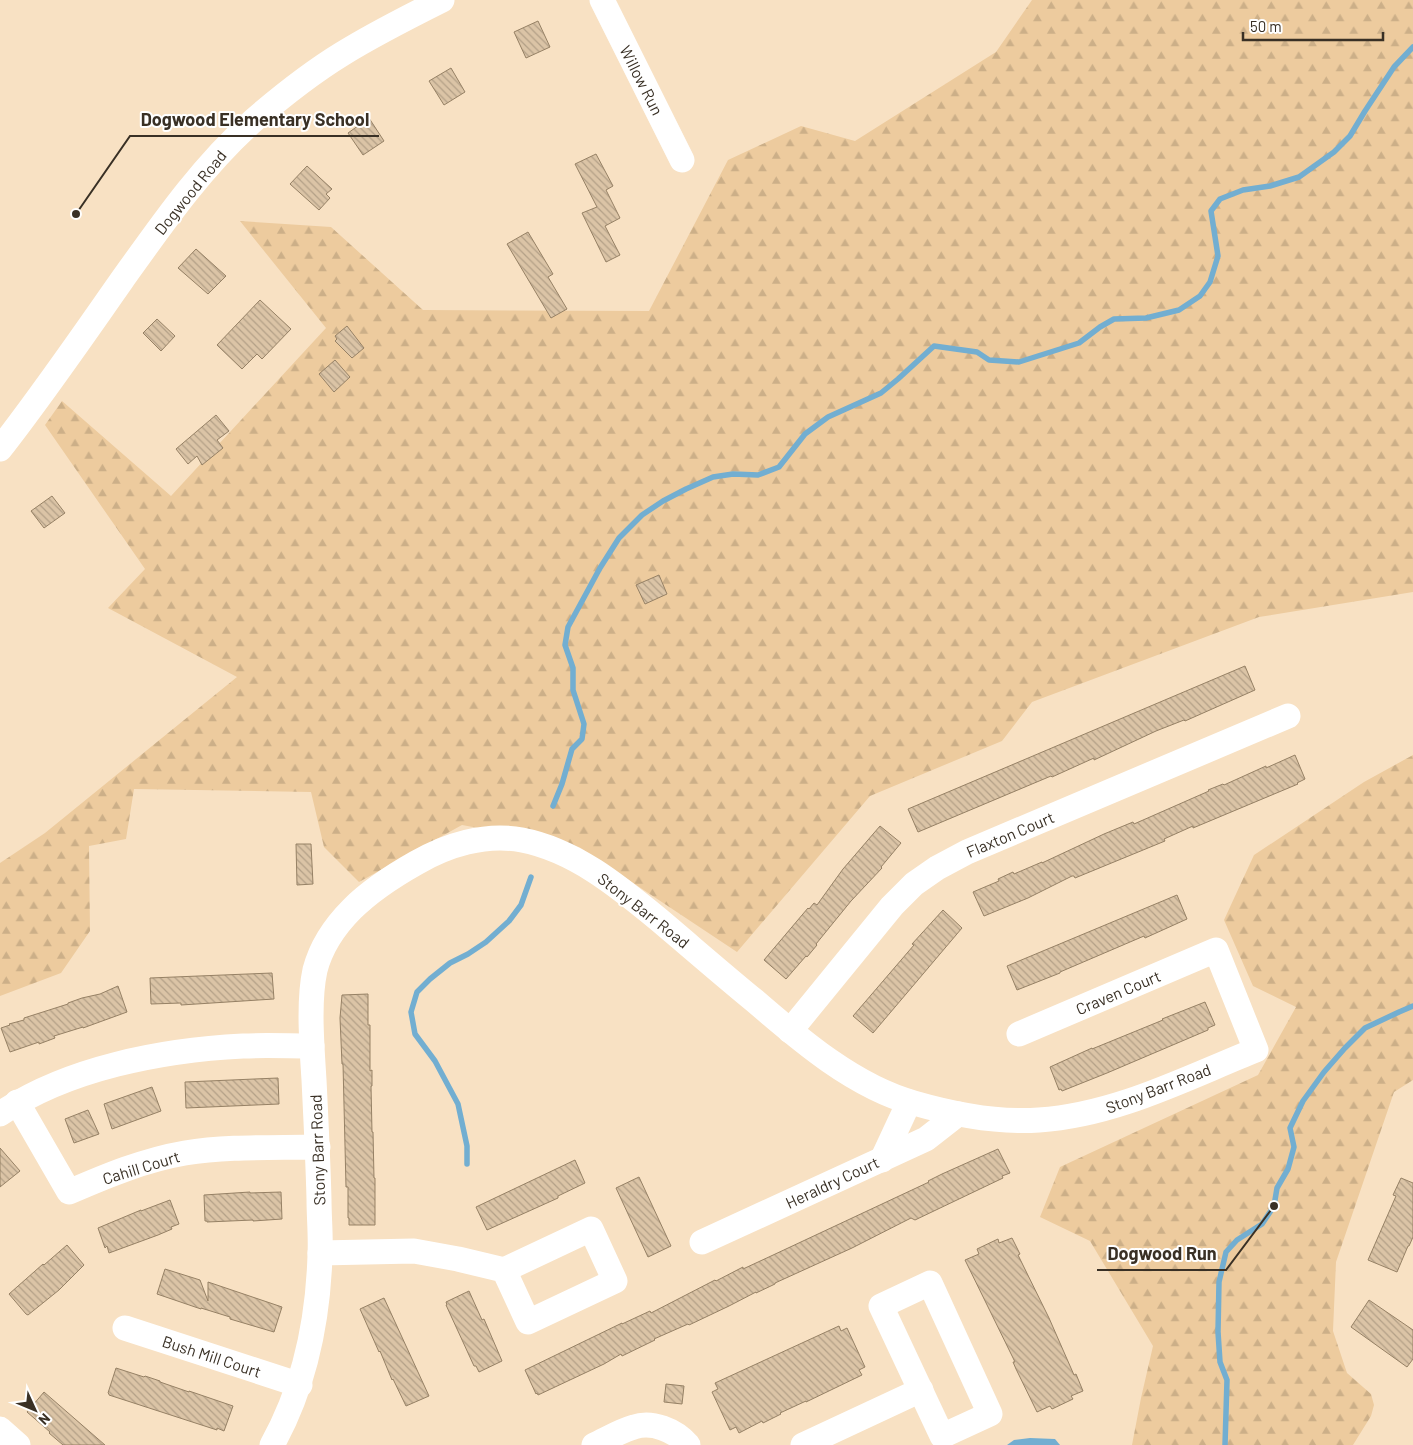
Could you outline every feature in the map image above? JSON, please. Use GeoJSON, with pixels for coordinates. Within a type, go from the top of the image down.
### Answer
{"type":"FeatureCollection","features":[{"type":"Feature","properties":{"kind":"street","name":"Dogwood Road"},"geometry":{"type":"LineString","coordinates":[[3,440],[55,377],[166,219],[195,181],[224,149],[253,121],[312,74],[377,34],[442,0]]}},
{"type":"Feature","properties":{"kind":"street","name":"Willow Run"},"geometry":{"type":"LineString","coordinates":[[602,0],[682,160]]}},
{"type":"Feature","properties":{"kind":"street","name":"Flaxton Court"},"geometry":{"type":"LineString","coordinates":[[790,1031],[892,906],[914,884],[937,868],[967,852],[1288,716]]}},
{"type":"Feature","properties":{"kind":"street","name":"Stony Barr Road"},"geometry":{"type":"LineString","coordinates":[[272,1445],[284,1425],[300,1384],[316,1314],[320,1253],[318,1147],[312,1046],[312,989],[316,966],[325,945],[336,927],[354,906],[391,877],[427,856],[461,843],[493,838],[522,840],[550,848],[603,876],[635,900],[823,1057],[880,1090],[909,1102],[958,1114],[1036,1121],[1080,1115],[1125,1103],[1256,1050],[1216,950]]}},
{"type":"Feature","properties":{"kind":"street","name":"Craven Court"},"geometry":{"type":"LineString","coordinates":[[1019,1034],[1216,950]]}},
{"type":"Feature","properties":{"kind":"street"},"geometry":{"type":"LineString","coordinates":[[9,1108],[75,1076],[126,1062],[184,1052],[244,1046],[312,1046]]}},
{"type":"Feature","properties":{"kind":"street"},"geometry":{"type":"LineString","coordinates":[[882,1160],[909,1102]]}},
{"type":"Feature","properties":{"kind":"street","name":"Cahill Court"},"geometry":{"type":"LineString","coordinates":[[9,1108],[69,1192],[150,1161],[184,1153],[228,1149],[318,1147]]}},
{"type":"Feature","properties":{"kind":"street","name":"Heraldry Court"},"geometry":{"type":"LineString","coordinates":[[702,1242],[926,1138],[958,1114]]}},
{"type":"Feature","properties":{"kind":"street"},"geometry":{"type":"LineString","coordinates":[[320,1253],[414,1251],[504,1270]]}},
{"type":"Feature","properties":{"kind":"street"},"geometry":{"type":"LineString","coordinates":[[930,1283],[990,1414],[942,1436],[920,1390],[882,1306],[930,1283]]}},
{"type":"Feature","properties":{"kind":"street","name":"Bush Mill Court"},"geometry":{"type":"LineString","coordinates":[[125,1328],[300,1384]]}},
{"type":"Feature","properties":{"kind":"street"},"geometry":{"type":"LineString","coordinates":[[803,1445],[920,1390]]}},
{"type":"Feature","properties":{"kind":"street"},"geometry":{"type":"LineString","coordinates":[[594,1445],[635,1426],[654,1426],[670,1431],[683,1439],[688,1445]]}},
{"type":"Feature","properties":{"kind":"street"},"geometry":{"type":"LineString","coordinates":[[0,1429],[18,1445]]}},
{"type":"Feature","properties":{"kind":"green space"},"geometry":{"type":"Polygon","coordinates":[[[1032,0],[1413,0],[1413,592],[1259,617],[1032,702],[1002,741],[870,796],[737,952],[579,847],[462,825],[359,882],[324,847],[311,792],[134,789],[126,839],[89,846],[90,931],[61,973],[0,996],[0,863],[45,833],[237,677],[108,608],[145,569],[45,425],[62,401],[171,496],[326,328],[240,221],[331,227],[423,310],[649,311],[728,160],[801,126],[855,141],[996,52],[1032,0]]]}},
{"type":"Feature","properties":{"kind":"green space"},"geometry":{"type":"Polygon","coordinates":[[[1413,755],[1413,1080],[1394,1092],[1336,1262],[1333,1331],[1347,1373],[1371,1394],[1374,1405],[1371,1416],[1353,1445],[1132,1445],[1153,1346],[1090,1241],[1040,1217],[1060,1167],[1258,1075],[1296,1007],[1253,986],[1224,920],[1254,855],[1364,782],[1413,755]]]}},
{"type":"Feature","properties":{"kind":"water"},"geometry":{"type":"Polygon","coordinates":[[[1030,1438],[1055,1439],[1060,1445],[1007,1445],[1014,1440],[1030,1438]]]}},
{"type":"Feature","properties":{"kind":"building"},"geometry":{"type":"Polygon","coordinates":[[[538,21],[550,47],[526,58],[514,32],[538,21]]]}},
{"type":"Feature","properties":{"kind":"building"},"geometry":{"type":"Polygon","coordinates":[[[451,68],[465,92],[444,105],[429,81],[451,68]]]}},
{"type":"Feature","properties":{"kind":"building"},"geometry":{"type":"Polygon","coordinates":[[[369,118],[384,141],[363,155],[348,133],[369,118]]]}},
{"type":"Feature","properties":{"kind":"building"},"geometry":{"type":"Polygon","coordinates":[[[596,154],[613,186],[606,190],[620,218],[605,226],[620,255],[606,262],[582,213],[597,207],[575,164],[596,154]]]}},
{"type":"Feature","properties":{"kind":"building"},"geometry":{"type":"Polygon","coordinates":[[[307,166],[332,189],[326,194],[330,198],[319,210],[290,184],[307,166]]]}},
{"type":"Feature","properties":{"kind":"building"},"geometry":{"type":"Polygon","coordinates":[[[528,232],[553,274],[548,277],[567,309],[551,318],[507,244],[528,232]]]}},
{"type":"Feature","properties":{"kind":"building"},"geometry":{"type":"Polygon","coordinates":[[[196,249],[226,276],[208,294],[178,268],[196,249]]]}},
{"type":"Feature","properties":{"kind":"building"},"geometry":{"type":"Polygon","coordinates":[[[260,300],[291,329],[262,359],[257,354],[242,369],[217,345],[260,300]]]}},
{"type":"Feature","properties":{"kind":"building"},"geometry":{"type":"Polygon","coordinates":[[[157,319],[175,336],[161,351],[143,333],[157,319]]]}},
{"type":"Feature","properties":{"kind":"building"},"geometry":{"type":"Polygon","coordinates":[[[347,326],[364,348],[352,358],[335,341],[337,339],[335,336],[347,326]]]}},
{"type":"Feature","properties":{"kind":"building"},"geometry":{"type":"Polygon","coordinates":[[[335,360],[350,377],[334,392],[319,374],[335,360]]]}},
{"type":"Feature","properties":{"kind":"building"},"geometry":{"type":"Polygon","coordinates":[[[216,415],[229,431],[217,440],[223,448],[202,465],[197,456],[188,464],[176,449],[216,415]]]}},
{"type":"Feature","properties":{"kind":"building"},"geometry":{"type":"Polygon","coordinates":[[[52,496],[65,513],[44,528],[31,511],[52,496]]]}},
{"type":"Feature","properties":{"kind":"building"},"geometry":{"type":"Polygon","coordinates":[[[659,575],[667,594],[645,604],[636,585],[659,575]]]}},
{"type":"Feature","properties":{"kind":"building"},"geometry":{"type":"Polygon","coordinates":[[[1245,666],[1255,690],[1185,721],[1156,731],[1094,760],[1094,758],[918,832],[908,809],[1245,666]]]}},
{"type":"Feature","properties":{"kind":"building"},"geometry":{"type":"Polygon","coordinates":[[[1295,755],[1305,779],[1298,784],[1193,828],[1193,826],[1164,839],[1165,841],[1075,878],[1072,876],[1028,898],[984,916],[973,892],[999,881],[998,879],[1042,863],[1104,834],[1133,822],[1134,824],[1208,790],[1295,755]]]}},
{"type":"Feature","properties":{"kind":"building"},"geometry":{"type":"Polygon","coordinates":[[[880,826],[901,843],[882,868],[851,901],[807,957],[786,979],[764,960],[808,908],[814,903],[817,905],[843,869],[880,826]]]}},
{"type":"Feature","properties":{"kind":"building"},"geometry":{"type":"Polygon","coordinates":[[[296,844],[311,844],[313,884],[297,885],[296,844]]]}},
{"type":"Feature","properties":{"kind":"building"},"geometry":{"type":"Polygon","coordinates":[[[1177,895],[1187,919],[1017,990],[1007,966],[1177,895]]]}},
{"type":"Feature","properties":{"kind":"building"},"geometry":{"type":"Polygon","coordinates":[[[943,910],[962,928],[873,1033],[853,1016],[914,945],[912,944],[943,910]]]}},
{"type":"Feature","properties":{"kind":"building"},"geometry":{"type":"Polygon","coordinates":[[[272,973],[274,999],[181,1005],[181,1003],[151,1004],[150,978],[272,973]]]}},
{"type":"Feature","properties":{"kind":"building"},"geometry":{"type":"Polygon","coordinates":[[[118,986],[127,1012],[54,1036],[55,1038],[39,1044],[39,1042],[10,1052],[1,1028],[24,1020],[24,1018],[82,998],[100,994],[118,986]]]}},
{"type":"Feature","properties":{"kind":"building"},"geometry":{"type":"Polygon","coordinates":[[[368,994],[370,1071],[372,1070],[375,1225],[349,1225],[340,1018],[342,995],[368,994]]]}},
{"type":"Feature","properties":{"kind":"building"},"geometry":{"type":"Polygon","coordinates":[[[1205,1002],[1215,1025],[1208,1028],[1208,1030],[1107,1073],[1062,1091],[1061,1089],[1059,1090],[1050,1067],[1205,1002]]]}},
{"type":"Feature","properties":{"kind":"building"},"geometry":{"type":"Polygon","coordinates":[[[278,1078],[279,1104],[186,1108],[185,1082],[278,1078]]]}},
{"type":"Feature","properties":{"kind":"building"},"geometry":{"type":"Polygon","coordinates":[[[152,1087],[161,1111],[112,1129],[104,1104],[152,1087]]]}},
{"type":"Feature","properties":{"kind":"building"},"geometry":{"type":"Polygon","coordinates":[[[88,1110],[99,1134],[74,1143],[65,1119],[88,1110]]]}},
{"type":"Feature","properties":{"kind":"building"},"geometry":{"type":"Polygon","coordinates":[[[0,1148],[20,1171],[0,1187],[0,1148]]]}},
{"type":"Feature","properties":{"kind":"building"},"geometry":{"type":"Polygon","coordinates":[[[998,1149],[1010,1173],[1002,1176],[1003,1178],[915,1220],[911,1218],[689,1325],[654,1339],[622,1356],[621,1354],[538,1395],[536,1394],[525,1370],[622,1323],[650,1311],[651,1313],[715,1280],[743,1267],[743,1269],[998,1149]]]}},
{"type":"Feature","properties":{"kind":"building"},"geometry":{"type":"Polygon","coordinates":[[[575,1160],[585,1183],[558,1196],[558,1198],[487,1230],[476,1207],[575,1160]]]}},
{"type":"Feature","properties":{"kind":"building"},"geometry":{"type":"Polygon","coordinates":[[[639,1177],[671,1246],[648,1257],[616,1188],[639,1177]]]}},
{"type":"Feature","properties":{"kind":"building"},"geometry":{"type":"Polygon","coordinates":[[[1401,1178],[1413,1183],[1413,1237],[1397,1272],[1368,1260],[1396,1196],[1393,1195],[1401,1178]]]}},
{"type":"Feature","properties":{"kind":"building"},"geometry":{"type":"Polygon","coordinates":[[[281,1192],[282,1219],[205,1221],[204,1195],[281,1192]]]}},
{"type":"Feature","properties":{"kind":"building"},"geometry":{"type":"Polygon","coordinates":[[[170,1200],[179,1224],[158,1235],[109,1253],[107,1246],[105,1248],[98,1228],[170,1200]]]}},
{"type":"Feature","properties":{"kind":"building"},"geometry":{"type":"Polygon","coordinates":[[[1012,1238],[1020,1254],[1018,1255],[1083,1391],[1071,1396],[1073,1399],[1052,1409],[1050,1406],[1037,1412],[1013,1362],[1015,1362],[965,1260],[979,1254],[977,1249],[998,1239],[999,1243],[1012,1238]]]}},
{"type":"Feature","properties":{"kind":"building"},"geometry":{"type":"Polygon","coordinates":[[[67,1245],[84,1265],[59,1290],[28,1315],[26,1314],[9,1294],[67,1245]]]}},
{"type":"Feature","properties":{"kind":"building"},"geometry":{"type":"Polygon","coordinates":[[[165,1269],[200,1280],[208,1301],[208,1282],[282,1307],[274,1332],[157,1294],[165,1269]]]}},
{"type":"Feature","properties":{"kind":"building"},"geometry":{"type":"Polygon","coordinates":[[[469,1291],[482,1320],[484,1319],[502,1361],[479,1372],[476,1366],[474,1366],[446,1305],[446,1302],[469,1291]]]}},
{"type":"Feature","properties":{"kind":"building"},"geometry":{"type":"Polygon","coordinates":[[[384,1298],[429,1396],[406,1406],[392,1380],[360,1309],[384,1298]]]}},
{"type":"Feature","properties":{"kind":"building"},"geometry":{"type":"Polygon","coordinates":[[[1369,1300],[1413,1330],[1413,1359],[1407,1367],[1351,1327],[1369,1300]]]}},
{"type":"Feature","properties":{"kind":"building"},"geometry":{"type":"Polygon","coordinates":[[[839,1326],[841,1331],[847,1328],[865,1367],[859,1370],[862,1375],[739,1433],[736,1427],[730,1430],[712,1392],[718,1389],[715,1383],[839,1326]]]}},
{"type":"Feature","properties":{"kind":"building"},"geometry":{"type":"Polygon","coordinates":[[[116,1368],[233,1406],[224,1431],[109,1395],[116,1368]]]}},
{"type":"Feature","properties":{"kind":"building"},"geometry":{"type":"Polygon","coordinates":[[[666,1384],[684,1386],[682,1404],[664,1402],[666,1384]]]}},
{"type":"Feature","properties":{"kind":"building"},"geometry":{"type":"Polygon","coordinates":[[[44,1392],[105,1445],[63,1445],[49,1433],[27,1412],[44,1392]]]}},
{"type":"Feature","properties":{"kind":"waterway"},"geometry":{"type":"LineString","coordinates":[[553,806],[562,784],[572,749],[582,739],[584,724],[573,690],[573,668],[565,645],[568,627],[600,568],[619,538],[642,515],[663,501],[713,477],[733,474],[758,475],[779,467],[805,434],[828,417],[881,393],[934,346],[977,352],[989,360],[1019,362],[1079,343],[1114,319],[1146,318],[1179,310],[1200,296],[1210,282],[1218,256],[1211,211],[1220,199],[1243,190],[1270,186],[1299,177],[1334,152],[1350,136],[1394,67],[1413,47]]}},
{"type":"Feature","properties":{"kind":"waterway"},"geometry":{"type":"LineString","coordinates":[[467,1164],[467,1146],[458,1104],[435,1061],[415,1034],[411,1012],[417,992],[430,979],[450,963],[486,942],[509,921],[521,905],[531,877]]}},
{"type":"Feature","properties":{"kind":"waterway"},"geometry":{"type":"LineString","coordinates":[[1225,1445],[1227,1380],[1220,1362],[1218,1332],[1219,1282],[1226,1252],[1237,1240],[1262,1224],[1274,1206],[1277,1188],[1288,1169],[1294,1147],[1290,1128],[1303,1101],[1324,1072],[1365,1028],[1413,1006]]}},
{"type":"Feature","properties":{"kind":"place","name":"Dogwood Elementary School"},"geometry":{"type":"Point","coordinates":[76,214]}},
{"type":"Feature","properties":{"kind":"place","name":"Dogwood Run"},"geometry":{"type":"Point","coordinates":[1274,1206]}}]}
